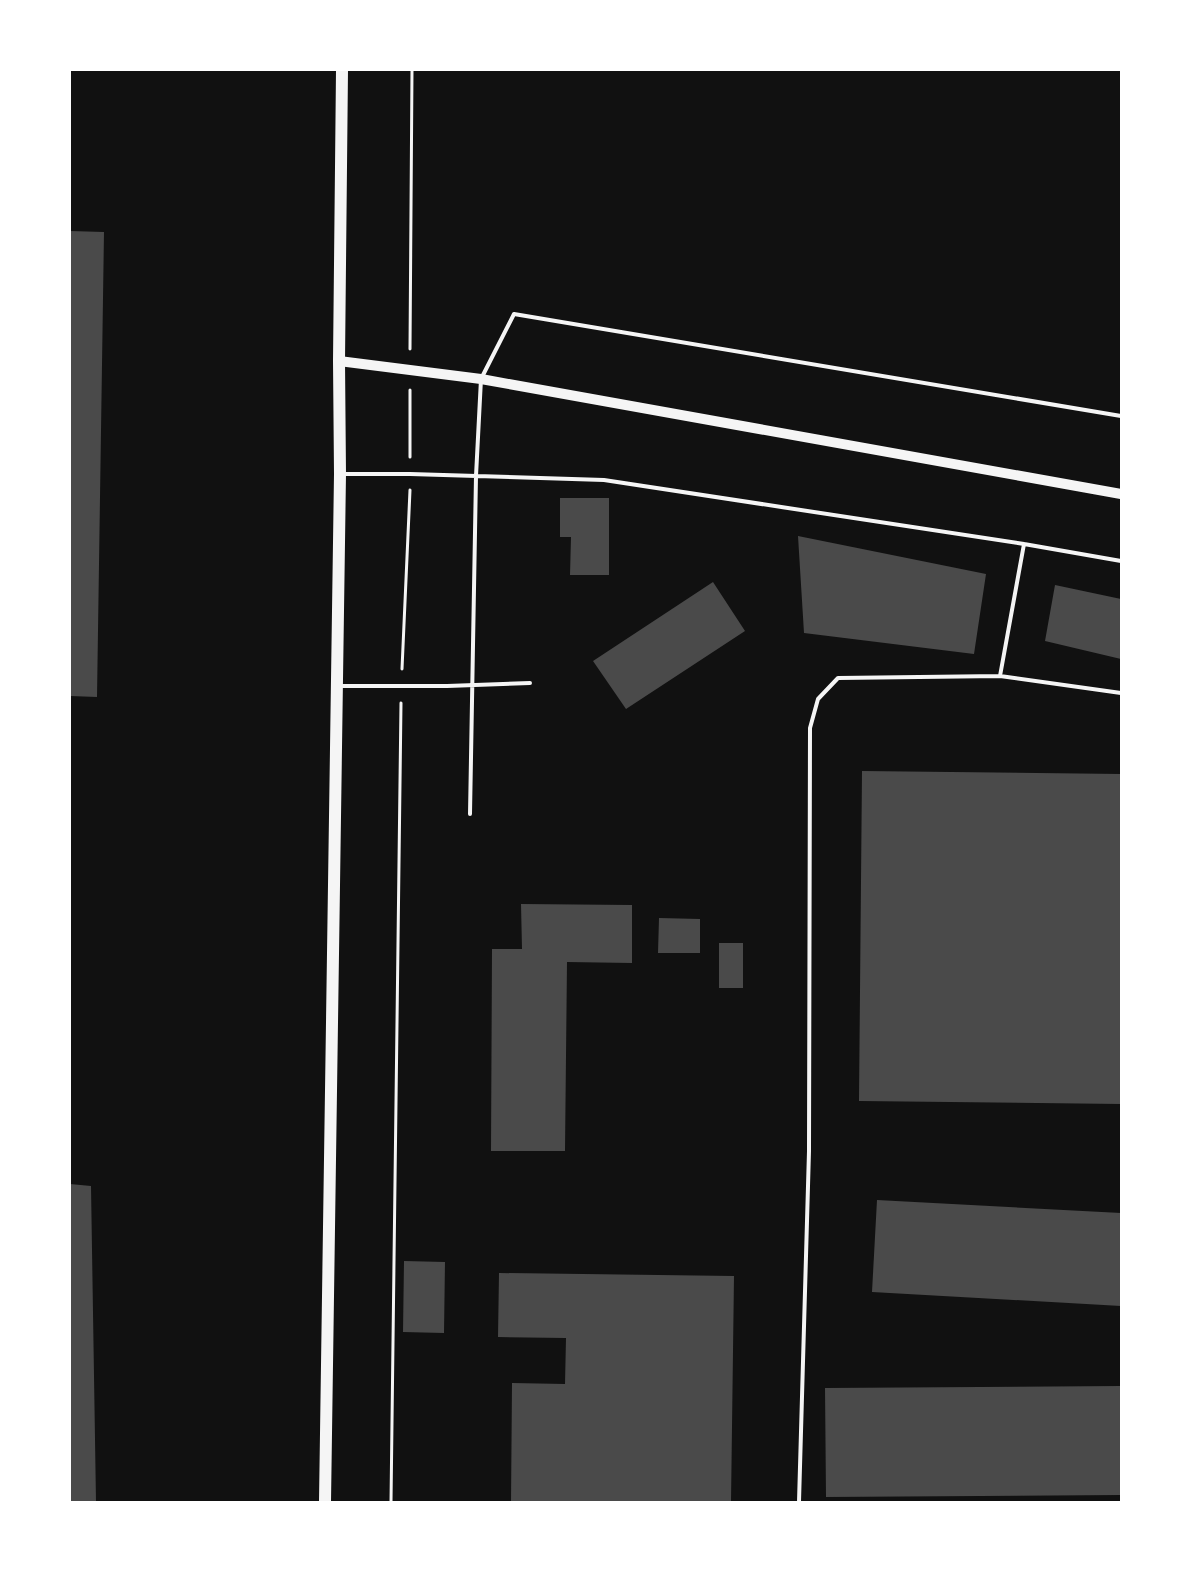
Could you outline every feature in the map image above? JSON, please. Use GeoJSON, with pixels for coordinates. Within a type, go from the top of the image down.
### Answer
{"type":"FeatureCollection","features":[{"type":"Feature","properties":{"kind":"main road"},"geometry":{"type":"LineString","coordinates":[[325,1502],[340,474],[339,361],[342,70]]}},
{"type":"Feature","properties":{"kind":"main road"},"geometry":{"type":"LineString","coordinates":[[339,361],[481,380],[1121,494]]}},
{"type":"Feature","properties":{"kind":"lane"},"geometry":{"type":"LineString","coordinates":[[470,814],[476,476],[481,380],[514,314],[1121,416]]}},
{"type":"Feature","properties":{"kind":"lane"},"geometry":{"type":"LineString","coordinates":[[340,474],[410,474],[604,480],[1024,544],[1121,561]]}},
{"type":"Feature","properties":{"kind":"lane"},"geometry":{"type":"LineString","coordinates":[[1000,676],[1024,544]]}},
{"type":"Feature","properties":{"kind":"lane"},"geometry":{"type":"LineString","coordinates":[[798,1502],[808,1152],[810,728],[818,699],[838,678],[1000,676],[1121,693]]}},
{"type":"Feature","properties":{"kind":"lane"},"geometry":{"type":"LineString","coordinates":[[337,686],[530,683]]}},
{"type":"Feature","properties":{"kind":"path"},"geometry":{"type":"LineString","coordinates":[[392,1502],[402,686],[410,474],[412,70]]}},
{"type":"Feature","properties":{"kind":"building"},"geometry":{"type":"Polygon","coordinates":[[[70,231],[104,232],[97,697],[70,696],[70,231]]]}},
{"type":"Feature","properties":{"kind":"building"},"geometry":{"type":"Polygon","coordinates":[[[560,498],[609,498],[609,575],[570,575],[571,537],[560,537],[560,498]]]}},
{"type":"Feature","properties":{"kind":"building"},"geometry":{"type":"Polygon","coordinates":[[[798,536],[986,574],[974,654],[804,633],[798,536]]]}},
{"type":"Feature","properties":{"kind":"building"},"geometry":{"type":"Polygon","coordinates":[[[713,582],[745,631],[626,709],[593,661],[713,582]]]}},
{"type":"Feature","properties":{"kind":"building"},"geometry":{"type":"Polygon","coordinates":[[[1055,585],[1121,599],[1121,659],[1045,641],[1055,585]]]}},
{"type":"Feature","properties":{"kind":"building"},"geometry":{"type":"Polygon","coordinates":[[[862,771],[1121,774],[1121,1104],[859,1101],[862,771]]]}},
{"type":"Feature","properties":{"kind":"building"},"geometry":{"type":"Polygon","coordinates":[[[521,904],[632,905],[632,963],[567,962],[565,1151],[491,1151],[492,949],[522,949],[521,904]]]}},
{"type":"Feature","properties":{"kind":"building"},"geometry":{"type":"Polygon","coordinates":[[[659,918],[700,919],[700,953],[658,953],[659,918]]]}},
{"type":"Feature","properties":{"kind":"building"},"geometry":{"type":"Polygon","coordinates":[[[719,943],[743,943],[743,988],[719,988],[719,943]]]}},
{"type":"Feature","properties":{"kind":"building"},"geometry":{"type":"Polygon","coordinates":[[[70,1184],[91,1186],[96,1502],[70,1502],[70,1184]]]}},
{"type":"Feature","properties":{"kind":"building"},"geometry":{"type":"Polygon","coordinates":[[[877,1200],[1121,1213],[1121,1306],[872,1292],[877,1200]]]}},
{"type":"Feature","properties":{"kind":"building"},"geometry":{"type":"Polygon","coordinates":[[[404,1261],[445,1262],[444,1333],[403,1332],[404,1261]]]}},
{"type":"Feature","properties":{"kind":"building"},"geometry":{"type":"Polygon","coordinates":[[[499,1273],[734,1276],[731,1502],[511,1502],[512,1383],[565,1384],[566,1338],[498,1337],[499,1273]]]}},
{"type":"Feature","properties":{"kind":"building"},"geometry":{"type":"Polygon","coordinates":[[[1121,1386],[1121,1495],[826,1497],[825,1388],[1121,1386]]]}}]}
